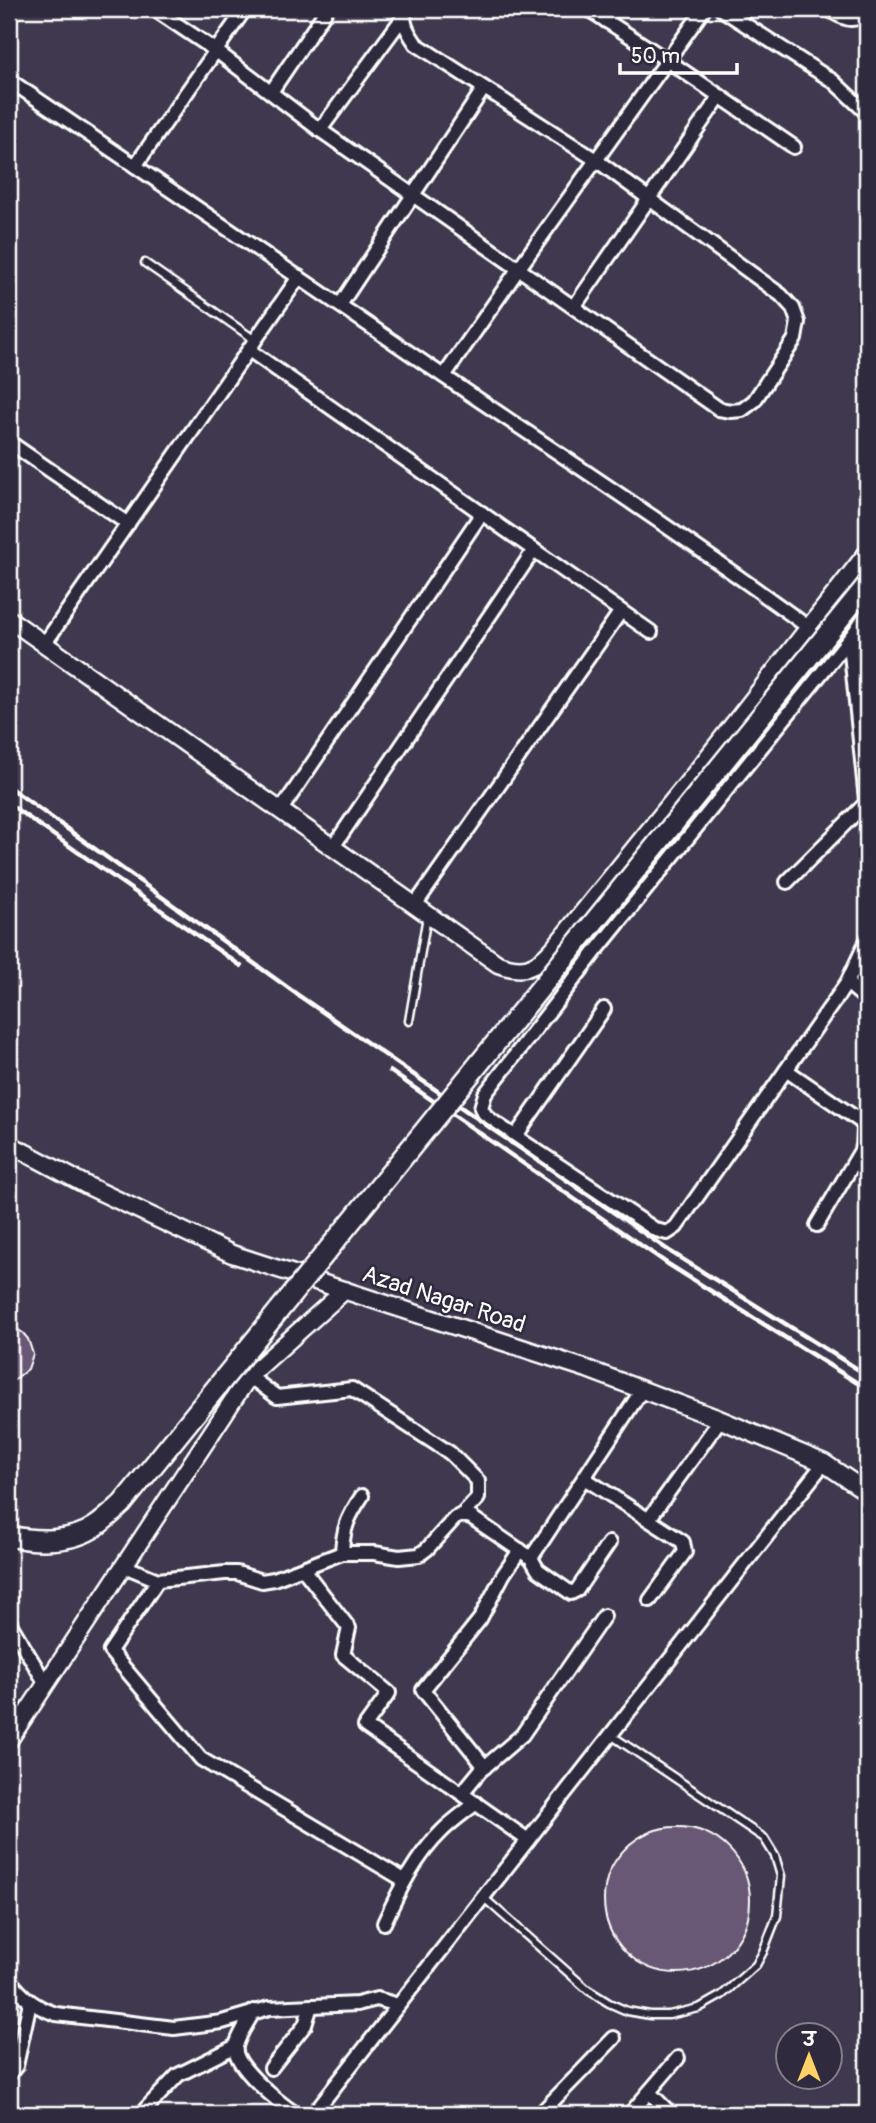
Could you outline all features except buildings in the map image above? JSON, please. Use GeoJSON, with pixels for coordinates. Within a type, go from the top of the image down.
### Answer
{"type":"FeatureCollection","features":[{"type":"Feature","properties":{"kind":"main road"},"geometry":{"type":"LineString","coordinates":[[9,1536],[25,1539],[64,1539],[94,1528],[122,1504],[867,585]]}},
{"type":"Feature","properties":{"kind":"street"},"geometry":{"type":"LineString","coordinates":[[154,9],[215,50],[320,130],[719,409],[742,410],[754,401],[795,339],[798,322],[793,308],[781,295],[596,160],[416,44],[406,29],[404,12]]}},
{"type":"Feature","properties":{"kind":"street"},"geometry":{"type":"LineString","coordinates":[[135,166],[245,9]]}},
{"type":"Feature","properties":{"kind":"street"},"geometry":{"type":"LineString","coordinates":[[271,92],[327,9]]}},
{"type":"Feature","properties":{"kind":"street"},"geometry":{"type":"LineString","coordinates":[[588,9],[794,147]]}},
{"type":"Feature","properties":{"kind":"street"},"geometry":{"type":"LineString","coordinates":[[606,20],[614,9]]}},
{"type":"Feature","properties":{"kind":"street"},"geometry":{"type":"LineString","coordinates":[[444,376],[704,9]]}},
{"type":"Feature","properties":{"kind":"street"},"geometry":{"type":"LineString","coordinates":[[721,9],[833,81],[867,113]]}},
{"type":"Feature","properties":{"kind":"street"},"geometry":{"type":"LineString","coordinates":[[828,9],[848,20],[860,18],[867,13]]}},
{"type":"Feature","properties":{"kind":"street"},"geometry":{"type":"LineString","coordinates":[[320,130],[404,12]]}},
{"type":"Feature","properties":{"kind":"street"},"geometry":{"type":"LineString","coordinates":[[9,80],[533,434],[738,575],[808,627]]}},
{"type":"Feature","properties":{"kind":"street"},"geometry":{"type":"LineString","coordinates":[[340,305],[484,88]]}},
{"type":"Feature","properties":{"kind":"street"},"geometry":{"type":"LineString","coordinates":[[574,307],[720,96]]}},
{"type":"Feature","properties":{"kind":"street"},"geometry":{"type":"LineString","coordinates":[[45,643],[299,277]]}},
{"type":"Feature","properties":{"kind":"street"},"geometry":{"type":"LineString","coordinates":[[252,345],[651,632]]}},
{"type":"Feature","properties":{"kind":"street"},"geometry":{"type":"LineString","coordinates":[[9,442],[128,524]]}},
{"type":"Feature","properties":{"kind":"street"},"geometry":{"type":"LineString","coordinates":[[281,810],[482,513]]}},
{"type":"Feature","properties":{"kind":"street"},"geometry":{"type":"LineString","coordinates":[[333,847],[534,550]]}},
{"type":"Feature","properties":{"kind":"street"},"geometry":{"type":"LineString","coordinates":[[9,619],[498,964],[514,970],[542,961],[693,776],[867,553]]}},
{"type":"Feature","properties":{"kind":"street"},"geometry":{"type":"LineString","coordinates":[[421,909],[621,611]]}},
{"type":"Feature","properties":{"kind":"street"},"geometry":{"type":"LineString","coordinates":[[867,613],[604,940],[485,1094],[481,1108],[486,1116],[515,1137],[656,1230],[667,1233],[676,1227],[847,982],[867,940]]}},
{"type":"Feature","properties":{"kind":"street"},"geometry":{"type":"LineString","coordinates":[[853,633],[851,653],[867,810]]}},
{"type":"Feature","properties":{"kind":"street"},"geometry":{"type":"LineString","coordinates":[[787,882],[867,802]]}},
{"type":"Feature","properties":{"kind":"street"},"geometry":{"type":"LineString","coordinates":[[847,982],[867,1000]]}},
{"type":"Feature","properties":{"kind":"street"},"geometry":{"type":"LineString","coordinates":[[515,1137],[604,1009]]}},
{"type":"Feature","properties":{"kind":"street"},"geometry":{"type":"LineString","coordinates":[[786,1070],[860,1121],[864,1127],[863,1147],[817,1226]]}},
{"type":"Feature","properties":{"kind":"street","name":"Azad Nagar Road"},"geometry":{"type":"LineString","coordinates":[[9,1144],[90,1187],[232,1254],[587,1369],[824,1463],[867,1492]]}},
{"type":"Feature","properties":{"kind":"street"},"geometry":{"type":"LineString","coordinates":[[9,1740],[250,1376],[345,1290]]}},
{"type":"Feature","properties":{"kind":"street"},"geometry":{"type":"LineString","coordinates":[[124,1566],[158,1580],[237,1573],[262,1581],[303,1569],[342,1553],[374,1553],[399,1557],[419,1555],[478,1499],[478,1481],[450,1453],[352,1389],[277,1397],[250,1376]]}},
{"type":"Feature","properties":{"kind":"street"},"geometry":{"type":"LineString","coordinates":[[485,1767],[423,1690],[480,1619],[503,1575],[526,1554],[584,1478],[642,1390]]}},
{"type":"Feature","properties":{"kind":"street"},"geometry":{"type":"LineString","coordinates":[[649,1519],[720,1420]]}},
{"type":"Feature","properties":{"kind":"street"},"geometry":{"type":"LineString","coordinates":[[313,2114],[824,1463]]}},
{"type":"Feature","properties":{"kind":"street"},"geometry":{"type":"LineString","coordinates":[[584,1478],[678,1538],[685,1547],[682,1556],[650,1600]]}},
{"type":"Feature","properties":{"kind":"street"},"geometry":{"type":"LineString","coordinates":[[342,1553],[346,1522],[362,1496]]}},
{"type":"Feature","properties":{"kind":"street"},"geometry":{"type":"LineString","coordinates":[[462,1515],[471,1517],[526,1554],[546,1577],[569,1593],[574,1593],[609,1543]]}},
{"type":"Feature","properties":{"kind":"street"},"geometry":{"type":"LineString","coordinates":[[303,1569],[349,1628],[344,1655],[388,1693],[365,1726],[528,1840]]}},
{"type":"Feature","properties":{"kind":"street"},"geometry":{"type":"LineString","coordinates":[[158,1580],[110,1651],[201,1759],[404,1880]]}},
{"type":"Feature","properties":{"kind":"street"},"geometry":{"type":"LineString","coordinates":[[462,1793],[485,1767],[523,1735],[604,1616]]}},
{"type":"Feature","properties":{"kind":"street"},"geometry":{"type":"LineString","coordinates":[[9,1622],[46,1684]]}},
{"type":"Feature","properties":{"kind":"street"},"geometry":{"type":"LineString","coordinates":[[384,1923],[404,1880],[442,1830],[477,1803]]}},
{"type":"Feature","properties":{"kind":"street"},"geometry":{"type":"LineString","coordinates":[[9,1979],[30,2002],[42,2010],[174,2028],[222,2022],[254,2011],[357,2004],[377,1999],[398,2006]]}},
{"type":"Feature","properties":{"kind":"street"},"geometry":{"type":"LineString","coordinates":[[9,2074],[16,2066],[30,2002]]}},
{"type":"Feature","properties":{"kind":"street"},"geometry":{"type":"LineString","coordinates":[[271,2068],[305,2025],[311,2006]]}},
{"type":"Feature","properties":{"kind":"street"},"geometry":{"type":"LineString","coordinates":[[254,2011],[236,2046],[236,2055],[246,2070],[296,2114]]}},
{"type":"Feature","properties":{"kind":"street"},"geometry":{"type":"LineString","coordinates":[[540,2114],[614,2038]]}},
{"type":"Feature","properties":{"kind":"street"},"geometry":{"type":"LineString","coordinates":[[141,2114],[178,2075],[236,2046]]}},
{"type":"Feature","properties":{"kind":"street"},"geometry":{"type":"LineString","coordinates":[[630,2114],[678,2058]]}},
{"type":"Feature","properties":{"kind":"street"},"geometry":{"type":"LineString","coordinates":[[649,2092],[671,2114]]}},
{"type":"Feature","properties":{"kind":"lane"},"geometry":{"type":"LineString","coordinates":[[145,264],[252,345]]}},
{"type":"Feature","properties":{"kind":"lane"},"geometry":{"type":"LineString","coordinates":[[409,1021],[421,909]]}},
{"type":"Feature","properties":{"kind":"lane"},"geometry":{"type":"LineString","coordinates":[[483,1897],[588,1990],[627,2011],[669,2015],[699,2008],[722,1995],[755,1965],[777,1916],[781,1876],[775,1856],[764,1839],[611,1735]]}},
{"type":"Feature","properties":{"kind":"railway"},"geometry":{"type":"LineString","coordinates":[[9,787],[298,995],[671,1252],[867,1375]]}},
{"type":"Feature","properties":{"kind":"railway"},"geometry":{"type":"LineString","coordinates":[[9,804],[241,966]]}},
{"type":"Feature","properties":{"kind":"railway"},"geometry":{"type":"LineString","coordinates":[[390,1071],[668,1264],[867,1389]]}}]}
